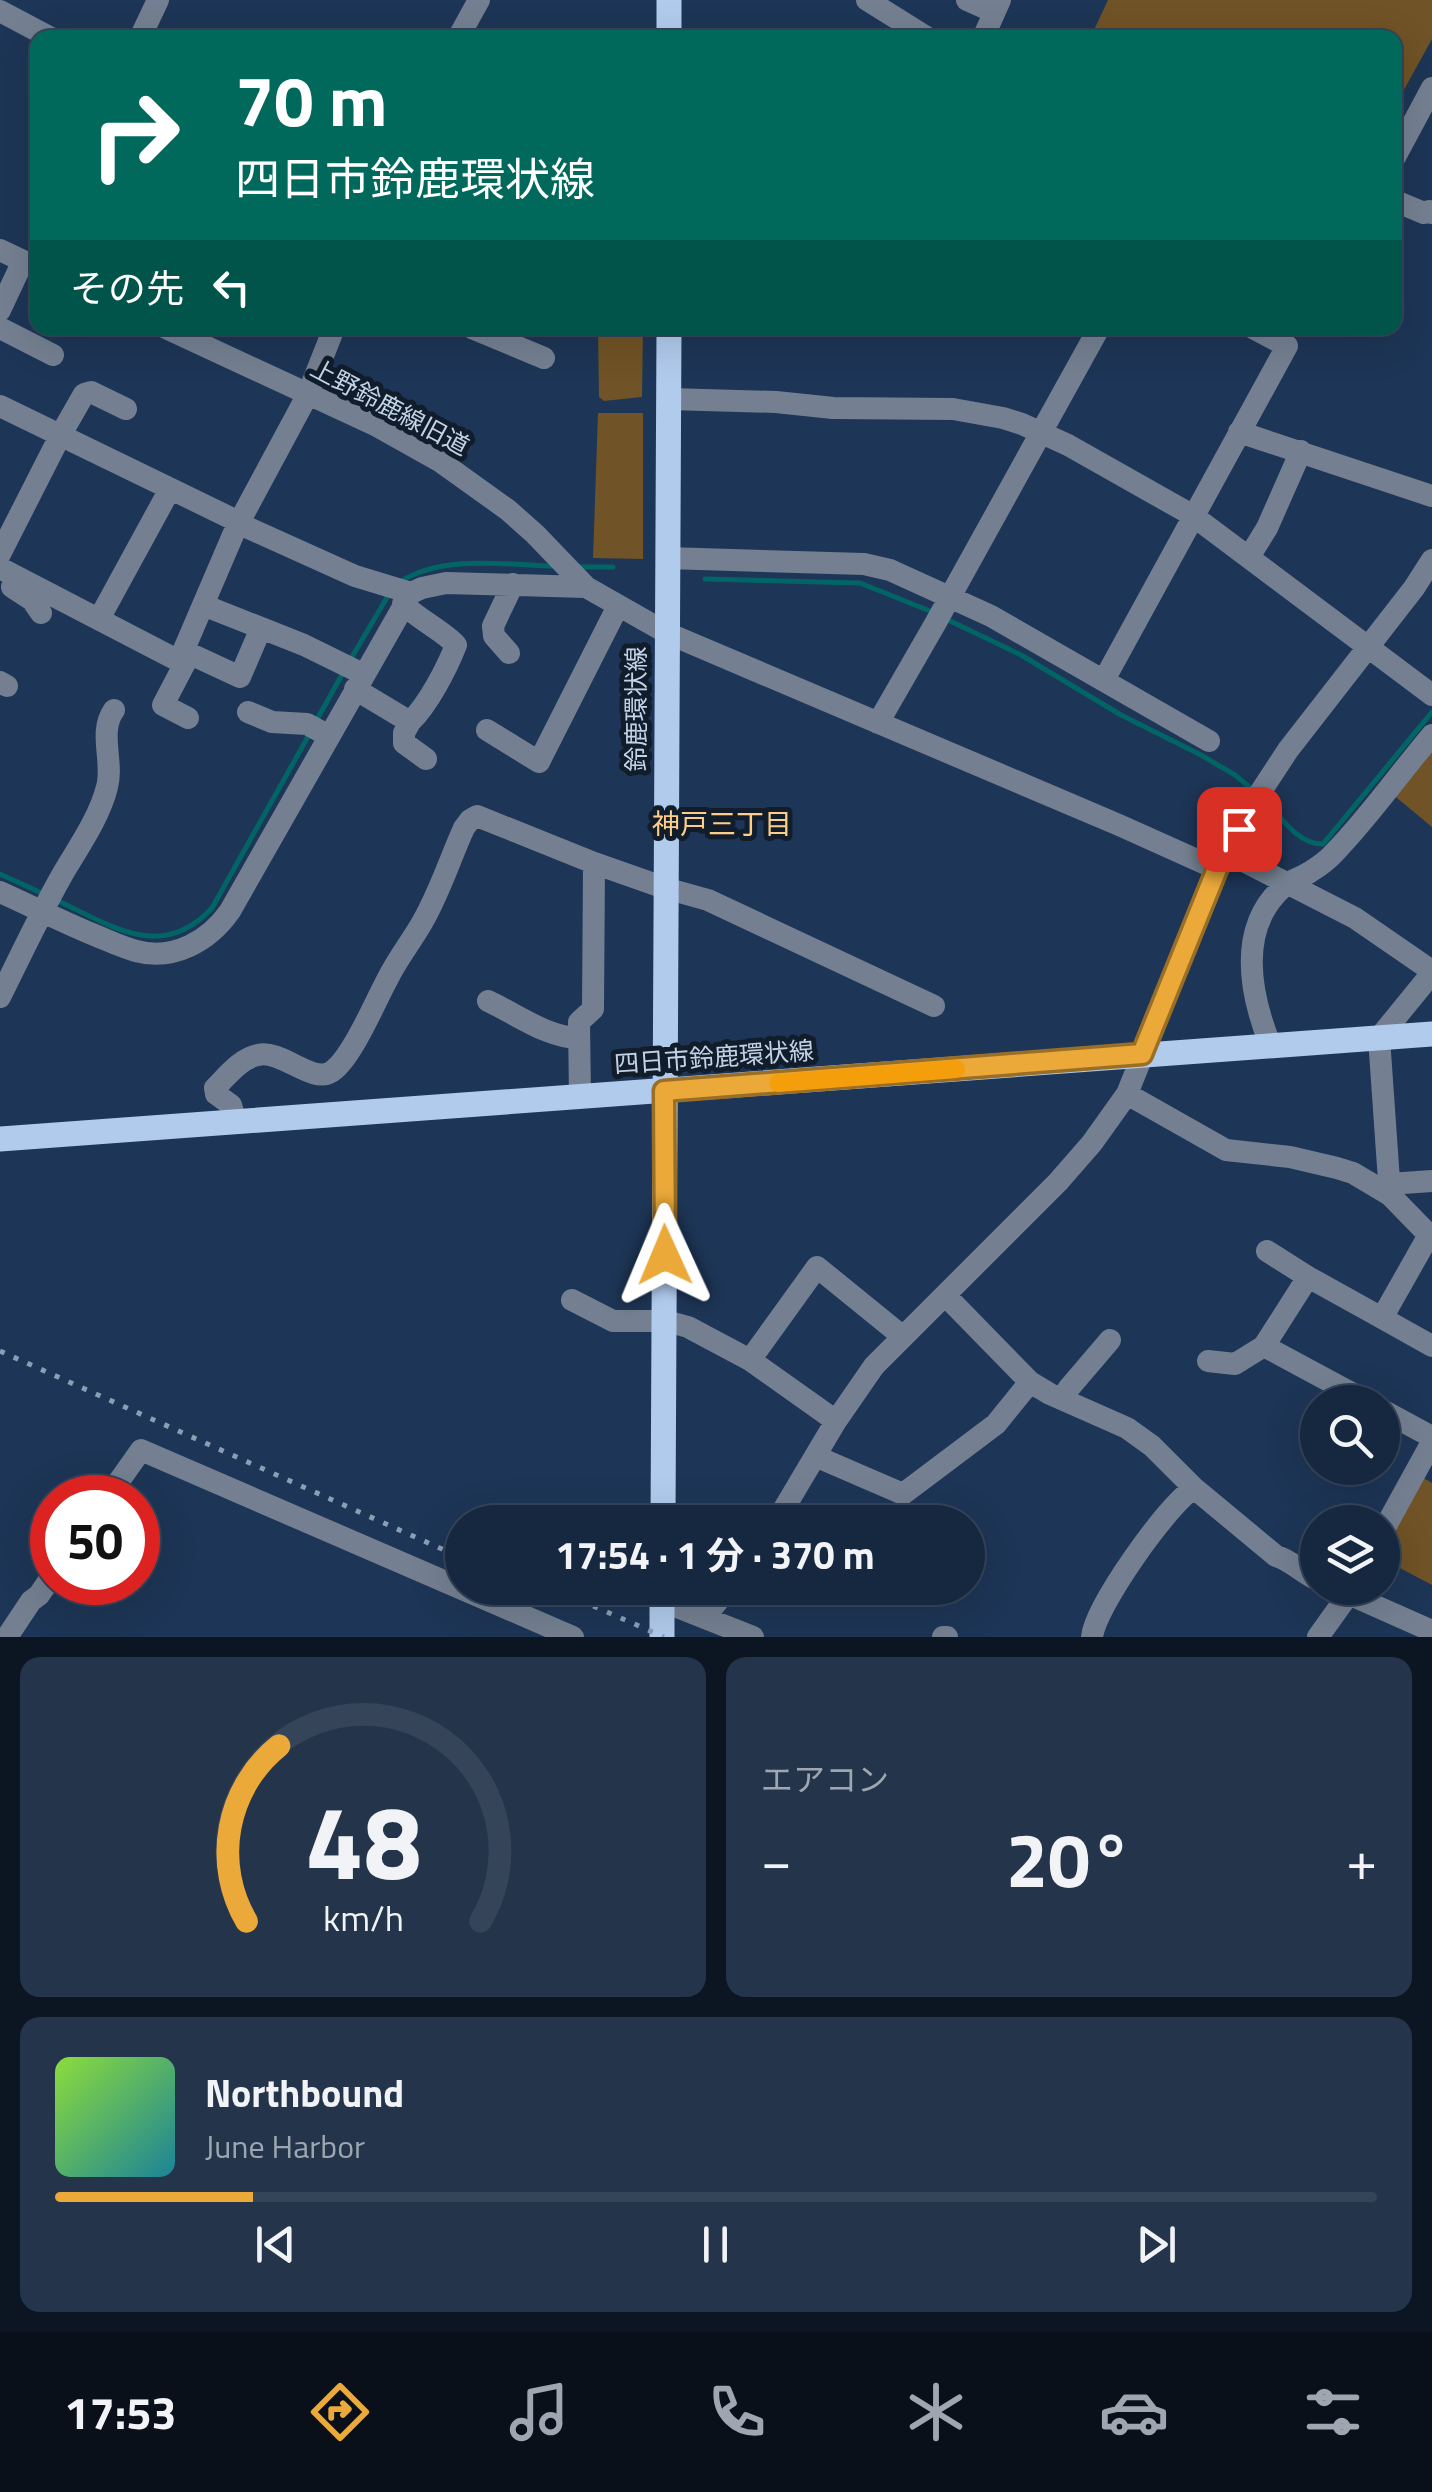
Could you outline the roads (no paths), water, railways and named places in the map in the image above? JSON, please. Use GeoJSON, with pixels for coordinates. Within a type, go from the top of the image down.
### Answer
{"type":"FeatureCollection","features":[{"type":"Feature","properties":{"kind":"main road"},"geometry":{"type":"LineString","coordinates":[[669,0],[669,30]]}},
{"type":"Feature","properties":{"kind":"main road","name":"鈴鹿環状線"},"geometry":{"type":"LineString","coordinates":[[663,1505],[669,335]]}},
{"type":"Feature","properties":{"kind":"main road","name":"四日市鈴鹿環状線"},"geometry":{"type":"LineString","coordinates":[[0,1140],[1432,1034]]}},
{"type":"Feature","properties":{"kind":"main road"},"geometry":{"type":"LineString","coordinates":[[662,1605],[662,1637]]}},
{"type":"Feature","properties":{"kind":"street"},"geometry":{"type":"LineString","coordinates":[[144,30],[158,0]]}},
{"type":"Feature","properties":{"kind":"street"},"geometry":{"type":"LineString","coordinates":[[462,30],[479,0]]}},
{"type":"Feature","properties":{"kind":"street"},"geometry":{"type":"LineString","coordinates":[[867,0],[908,30]]}},
{"type":"Feature","properties":{"kind":"street"},"geometry":{"type":"LineString","coordinates":[[967,0],[997,6],[986,30]]}},
{"type":"Feature","properties":{"kind":"street"},"geometry":{"type":"LineString","coordinates":[[0,11],[37,30]]}},
{"type":"Feature","properties":{"kind":"street"},"geometry":{"type":"LineString","coordinates":[[1402,146],[1429,102]]}},
{"type":"Feature","properties":{"kind":"street"},"geometry":{"type":"LineString","coordinates":[[1402,204],[1432,213]]}},
{"type":"Feature","properties":{"kind":"street"},"geometry":{"type":"LineString","coordinates":[[0,250],[29,264],[0,310]]}},
{"type":"Feature","properties":{"kind":"street"},"geometry":{"type":"LineString","coordinates":[[0,328],[53,354]]}},
{"type":"Feature","properties":{"kind":"street","name":"上野鈴鹿線旧道"},"geometry":{"type":"LineString","coordinates":[[181,335],[441,462],[508,510],[581,583],[667,633],[1119,825],[1287,882],[1355,918],[1432,972]]}},
{"type":"Feature","properties":{"kind":"street"},"geometry":{"type":"LineString","coordinates":[[188,718],[164,705],[185,664],[181,656],[236,528],[308,394],[331,335]]}},
{"type":"Feature","properties":{"kind":"street"},"geometry":{"type":"LineString","coordinates":[[489,335],[544,358]]}},
{"type":"Feature","properties":{"kind":"street"},"geometry":{"type":"LineString","coordinates":[[878,723],[1096,335]]}},
{"type":"Feature","properties":{"kind":"street"},"geometry":{"type":"LineString","coordinates":[[1104,680],[1287,346],[1266,335]]}},
{"type":"Feature","properties":{"kind":"street"},"geometry":{"type":"LineString","coordinates":[[0,554],[84,394],[91,392],[126,409]]}},
{"type":"Feature","properties":{"kind":"street"},"geometry":{"type":"LineString","coordinates":[[669,399],[953,410],[1003,418],[1042,432],[1192,515],[1432,695]]}},
{"type":"Feature","properties":{"kind":"street"},"geometry":{"type":"LineString","coordinates":[[0,406],[244,526],[400,594],[435,630],[456,645],[404,734],[404,743],[426,759]]}},
{"type":"Feature","properties":{"kind":"street"},"geometry":{"type":"LineString","coordinates":[[1240,432],[1432,496]]}},
{"type":"Feature","properties":{"kind":"street"},"geometry":{"type":"LineString","coordinates":[[1249,557],[1302,451]]}},
{"type":"Feature","properties":{"kind":"street"},"geometry":{"type":"LineString","coordinates":[[99,619],[170,488]]}},
{"type":"Feature","properties":{"kind":"street"},"geometry":{"type":"LineString","coordinates":[[667,558],[876,566],[944,609],[991,616],[1209,741]]}},
{"type":"Feature","properties":{"kind":"street"},"geometry":{"type":"LineString","coordinates":[[786,1505],[874,1366],[1058,1182],[1127,1094],[1221,861],[1258,795],[1432,560]]}},
{"type":"Feature","properties":{"kind":"street"},"geometry":{"type":"LineString","coordinates":[[0,568],[99,619],[181,656],[240,677],[261,628]]}},
{"type":"Feature","properties":{"kind":"street"},"geometry":{"type":"LineString","coordinates":[[0,580],[32,600],[40,613]]}},
{"type":"Feature","properties":{"kind":"street"},"geometry":{"type":"LineString","coordinates":[[0,892],[45,908],[92,934],[140,952],[174,952],[201,940],[230,910],[320,731],[400,594],[446,584],[581,583]]}},
{"type":"Feature","properties":{"kind":"street"},"geometry":{"type":"LineString","coordinates":[[509,653],[494,636],[493,626],[512,584]]}},
{"type":"Feature","properties":{"kind":"street"},"geometry":{"type":"LineString","coordinates":[[203,605],[261,628],[353,674],[410,722]]}},
{"type":"Feature","properties":{"kind":"street"},"geometry":{"type":"LineString","coordinates":[[486,730],[539,762],[618,606]]}},
{"type":"Feature","properties":{"kind":"street"},"geometry":{"type":"LineString","coordinates":[[0,997],[104,800],[110,767],[106,730],[114,710]]}},
{"type":"Feature","properties":{"kind":"street"},"geometry":{"type":"LineString","coordinates":[[248,712],[272,722],[320,731]]}},
{"type":"Feature","properties":{"kind":"street"},"geometry":{"type":"LineString","coordinates":[[1270,1044],[1253,986],[1252,941],[1256,926],[1272,897],[1287,882],[1308,874],[1337,850],[1432,735]]}},
{"type":"Feature","properties":{"kind":"street"},"geometry":{"type":"LineString","coordinates":[[236,1122],[230,1106],[216,1094],[216,1088],[244,1061],[272,1054],[319,1075],[329,1074],[344,1058],[425,918],[464,828],[476,816],[594,863],[708,900],[934,1006]]}},
{"type":"Feature","properties":{"kind":"street"},"geometry":{"type":"LineString","coordinates":[[580,1097],[579,1022],[593,1010],[594,863]]}},
{"type":"Feature","properties":{"kind":"street"},"geometry":{"type":"LineString","coordinates":[[1390,1190],[1379,1038],[1432,972]]}},
{"type":"Feature","properties":{"kind":"street"},"geometry":{"type":"LineString","coordinates":[[488,1001],[549,1031],[579,1038]]}},
{"type":"Feature","properties":{"kind":"street"},"geometry":{"type":"LineString","coordinates":[[1127,1094],[1226,1150],[1337,1168],[1390,1190],[1430,1234],[1382,1318]]}},
{"type":"Feature","properties":{"kind":"street"},"geometry":{"type":"LineString","coordinates":[[1390,1190],[1432,1181]]}},
{"type":"Feature","properties":{"kind":"street"},"geometry":{"type":"LineString","coordinates":[[1267,1252],[1432,1346]]}},
{"type":"Feature","properties":{"kind":"street"},"geometry":{"type":"LineString","coordinates":[[750,1360],[817,1267],[902,1336]]}},
{"type":"Feature","properties":{"kind":"street"},"geometry":{"type":"LineString","coordinates":[[1208,1361],[1234,1364],[1264,1346],[1308,1277]]}},
{"type":"Feature","properties":{"kind":"street"},"geometry":{"type":"LineString","coordinates":[[945,1295],[1030,1382],[1127,1428],[1276,1556],[1300,1570]]}},
{"type":"Feature","properties":{"kind":"street"},"geometry":{"type":"LineString","coordinates":[[572,1300],[612,1320],[666,1320],[688,1327],[750,1360],[836,1421]]}},
{"type":"Feature","properties":{"kind":"street"},"geometry":{"type":"LineString","coordinates":[[1062,1399],[1110,1340]]}},
{"type":"Feature","properties":{"kind":"street"},"geometry":{"type":"LineString","coordinates":[[1264,1346],[1336,1385]]}},
{"type":"Feature","properties":{"kind":"street"},"geometry":{"type":"LineString","coordinates":[[815,1456],[903,1494],[996,1424],[1030,1382]]}},
{"type":"Feature","properties":{"kind":"street"},"geometry":{"type":"LineString","coordinates":[[1397,1505],[1432,1440],[1400,1421]]}},
{"type":"Feature","properties":{"kind":"street"},"geometry":{"type":"LineString","coordinates":[[123,1475],[140,1450],[573,1637]]}},
{"type":"Feature","properties":{"kind":"street"},"geometry":{"type":"LineString","coordinates":[[1092,1637],[1094,1623],[1134,1558],[1185,1493],[1194,1488]]}},
{"type":"Feature","properties":{"kind":"street"},"geometry":{"type":"LineString","coordinates":[[7,1637],[30,1601]]}},
{"type":"Feature","properties":{"kind":"street"},"geometry":{"type":"LineString","coordinates":[[684,1605],[754,1637]]}},
{"type":"Feature","properties":{"kind":"street"},"geometry":{"type":"LineString","coordinates":[[706,1616],[715,1605]]}},
{"type":"Feature","properties":{"kind":"street"},"geometry":{"type":"LineString","coordinates":[[1318,1637],[1336,1605]]}},
{"type":"Feature","properties":{"kind":"street"},"geometry":{"type":"LineString","coordinates":[[1376,1605],[1432,1632]]}},
{"type":"Feature","properties":{"kind":"waterway"},"geometry":{"type":"LineString","coordinates":[[400,582],[417,573],[455,564],[555,566]]}},
{"type":"Feature","properties":{"kind":"waterway"},"geometry":{"type":"LineString","coordinates":[[576,567],[613,567]]}},
{"type":"Feature","properties":{"kind":"waterway"},"geometry":{"type":"LineString","coordinates":[[705,579],[860,583],[935,613]]}},
{"type":"Feature","properties":{"kind":"waterway"},"geometry":{"type":"LineString","coordinates":[[349,662],[389,594]]}},
{"type":"Feature","properties":{"kind":"waterway"},"geometry":{"type":"LineString","coordinates":[[944,618],[1021,655],[1121,715],[1201,755],[1253,790]]}},
{"type":"Feature","properties":{"kind":"waterway"},"geometry":{"type":"LineString","coordinates":[[315,723],[344,671]]}},
{"type":"Feature","properties":{"kind":"waterway"},"geometry":{"type":"LineString","coordinates":[[1265,800],[1298,835],[1323,844],[1432,712]]}},
{"type":"Feature","properties":{"kind":"waterway"},"geometry":{"type":"LineString","coordinates":[[56,900],[136,934],[174,933],[193,924],[212,908],[310,733]]}},
{"type":"Feature","properties":{"kind":"waterway"},"geometry":{"type":"LineString","coordinates":[[0,874],[46,895]]}},
{"type":"Feature","properties":{"kind":"railway"},"geometry":{"type":"LineString","coordinates":[[0,1351],[445,1550]]}},
{"type":"Feature","properties":{"kind":"railway"},"geometry":{"type":"LineString","coordinates":[[591,1605],[664,1637]]}},
{"type":"Feature","properties":{"kind":"district","name":"神戸三丁目"},"geometry":{"type":"Point","coordinates":[722,824]}}]}
